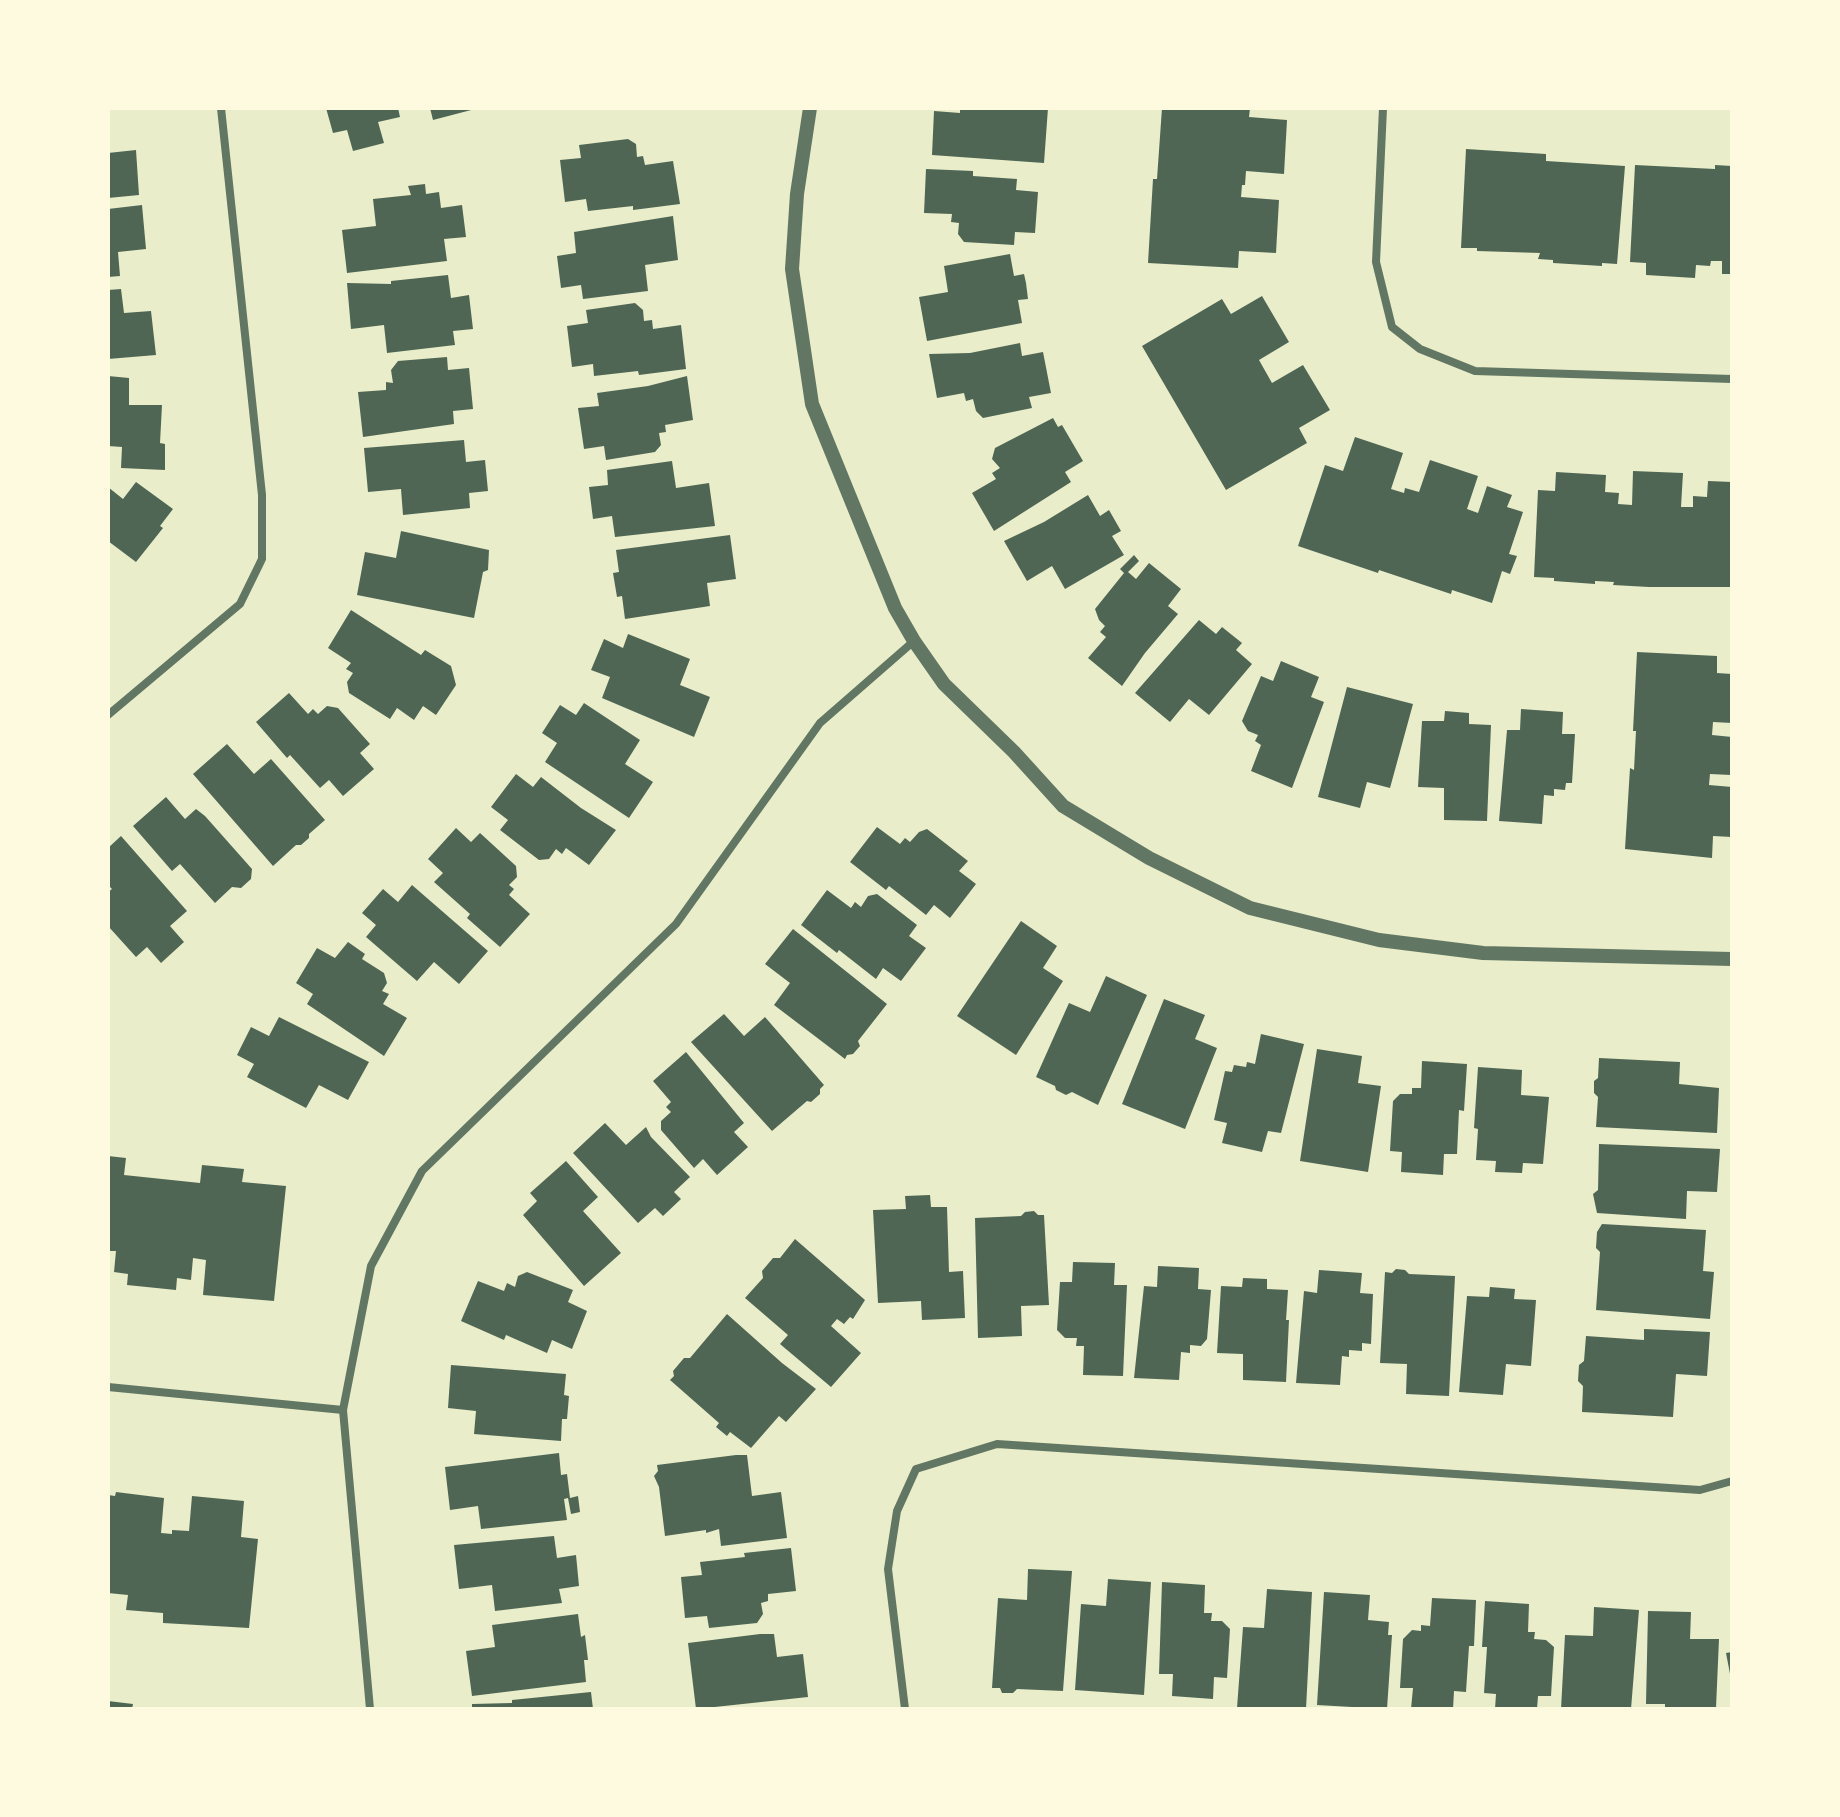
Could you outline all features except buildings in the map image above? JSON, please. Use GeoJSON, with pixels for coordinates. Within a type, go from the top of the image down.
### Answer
{"type":"FeatureCollection","features":[{"type":"Feature","properties":{"kind":"street"},"geometry":{"type":"LineString","coordinates":[[108,715],[240,604],[262,559],[262,495],[221,108]]}},
{"type":"Feature","properties":{"kind":"street"},"geometry":{"type":"LineString","coordinates":[[810,108],[797,194],[792,269],[812,404],[895,608],[914,641],[944,684],[1014,752],[1063,806],[1149,858],[1250,908],[1379,940],[1483,953],[1732,959]]}},
{"type":"Feature","properties":{"kind":"street"},"geometry":{"type":"LineString","coordinates":[[1383,108],[1376,262],[1392,327],[1420,349],[1475,371],[1732,379]]}},
{"type":"Feature","properties":{"kind":"street"},"geometry":{"type":"LineString","coordinates":[[370,1709],[343,1410],[371,1266],[422,1171],[676,924],[820,723],[914,641]]}},
{"type":"Feature","properties":{"kind":"street"},"geometry":{"type":"LineString","coordinates":[[108,1387],[343,1410]]}},
{"type":"Feature","properties":{"kind":"street"},"geometry":{"type":"LineString","coordinates":[[905,1709],[888,1569],[897,1511],[916,1469],[997,1444],[1700,1490],[1732,1481]]}}]}
